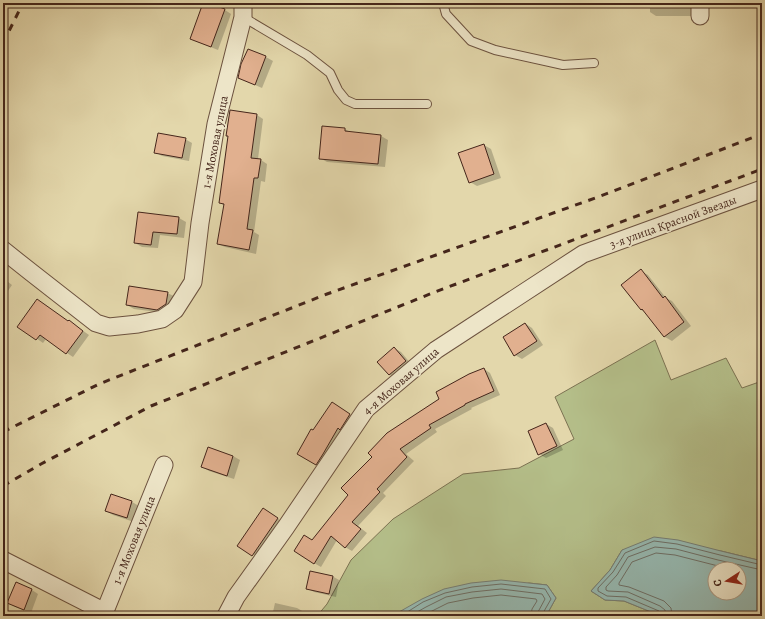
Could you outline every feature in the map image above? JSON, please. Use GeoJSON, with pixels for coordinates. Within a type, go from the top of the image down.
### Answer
{"type":"FeatureCollection","features":[{"type":"Feature","properties":{"kind":"street","name":"1-я Моховая улица"},"geometry":{"type":"LineString","coordinates":[[3,250],[96,323],[109,327],[131,325],[162,318],[175,310],[193,282],[200,223],[216,124],[243,10]]}},
{"type":"Feature","properties":{"kind":"street","name":"3-я улица Красной Звезды"},"geometry":{"type":"LineString","coordinates":[[583,254],[762,189]]}},
{"type":"Feature","properties":{"kind":"street","name":"4-я Моховая улица"},"geometry":{"type":"LineString","coordinates":[[226,616],[236,597],[286,527],[366,409],[436,350],[583,254]]}},
{"type":"Feature","properties":{"kind":"street","name":"1-я Моховая улица"},"geometry":{"type":"LineString","coordinates":[[104,614],[164,465]]}},
{"type":"Feature","properties":{"kind":"street"},"geometry":{"type":"LineString","coordinates":[[3,560],[104,614]]}},
{"type":"Feature","properties":{"kind":"lane"},"geometry":{"type":"LineString","coordinates":[[443,3],[446,14],[471,41],[495,50],[563,65],[594,63]]}},
{"type":"Feature","properties":{"kind":"lane"},"geometry":{"type":"LineString","coordinates":[[243,10],[330,73],[338,90],[346,100],[355,104],[428,104]]}},
{"type":"Feature","properties":{"kind":"green space"},"geometry":{"type":"Polygon","coordinates":[[[655,340],[671,380],[726,358],[742,388],[762,381],[762,561],[721,551],[622,550],[610,570],[591,591],[605,600],[624,601],[661,616],[546,616],[556,598],[547,585],[529,583],[399,612],[395,616],[317,616],[327,604],[351,560],[393,519],[463,474],[519,468],[574,439],[555,397],[655,340]]]}},
{"type":"Feature","properties":{"kind":"water"},"geometry":{"type":"Polygon","coordinates":[[[654,537],[678,540],[762,561],[762,615],[661,616],[624,601],[605,600],[591,591],[610,570],[622,550],[654,537]]]}},
{"type":"Feature","properties":{"kind":"water"},"geometry":{"type":"Polygon","coordinates":[[[501,580],[547,585],[556,598],[546,616],[395,616],[399,612],[422,599],[444,589],[471,583],[501,580]]]}},
{"type":"Feature","properties":{"kind":"building"},"geometry":{"type":"Polygon","coordinates":[[[203,3],[208,3],[225,9],[211,47],[190,39],[203,3]]]}},
{"type":"Feature","properties":{"kind":"building"},"geometry":{"type":"Polygon","coordinates":[[[248,49],[266,56],[255,85],[238,78],[241,64],[248,49]]]}},
{"type":"Feature","properties":{"kind":"building"},"geometry":{"type":"Polygon","coordinates":[[[230,110],[257,114],[251,158],[261,159],[258,178],[254,178],[247,229],[253,230],[249,250],[217,244],[224,204],[219,203],[230,110]]]}},
{"type":"Feature","properties":{"kind":"building"},"geometry":{"type":"Polygon","coordinates":[[[322,126],[345,128],[345,131],[381,135],[378,164],[319,159],[322,126]]]}},
{"type":"Feature","properties":{"kind":"building"},"geometry":{"type":"Polygon","coordinates":[[[158,133],[186,138],[182,158],[154,153],[158,133]]]}},
{"type":"Feature","properties":{"kind":"building"},"geometry":{"type":"Polygon","coordinates":[[[484,144],[494,174],[469,183],[458,153],[484,144]]]}},
{"type":"Feature","properties":{"kind":"building"},"geometry":{"type":"Polygon","coordinates":[[[138,212],[179,217],[177,234],[153,232],[151,245],[134,243],[138,212]]]}},
{"type":"Feature","properties":{"kind":"building"},"geometry":{"type":"Polygon","coordinates":[[[641,269],[663,298],[665,296],[684,322],[664,337],[621,285],[641,269]]]}},
{"type":"Feature","properties":{"kind":"building"},"geometry":{"type":"Polygon","coordinates":[[[129,286],[168,292],[166,304],[157,310],[126,305],[129,286]]]}},
{"type":"Feature","properties":{"kind":"building"},"geometry":{"type":"Polygon","coordinates":[[[37,299],[83,331],[66,354],[40,335],[36,340],[17,327],[37,299]]]}},
{"type":"Feature","properties":{"kind":"building"},"geometry":{"type":"Polygon","coordinates":[[[525,323],[537,341],[514,356],[503,337],[525,323]]]}},
{"type":"Feature","properties":{"kind":"building"},"geometry":{"type":"Polygon","coordinates":[[[394,347],[406,361],[389,375],[377,362],[394,347]]]}},
{"type":"Feature","properties":{"kind":"building"},"geometry":{"type":"Polygon","coordinates":[[[484,368],[494,391],[465,404],[429,425],[431,428],[400,449],[407,457],[377,489],[380,492],[352,522],[361,529],[345,548],[331,536],[314,564],[294,551],[304,535],[312,540],[348,495],[341,488],[372,457],[368,453],[387,433],[439,399],[436,392],[469,374],[484,368]]]}},
{"type":"Feature","properties":{"kind":"building"},"geometry":{"type":"Polygon","coordinates":[[[332,402],[350,414],[340,430],[338,428],[316,465],[297,454],[311,429],[313,430],[332,402]]]}},
{"type":"Feature","properties":{"kind":"building"},"geometry":{"type":"Polygon","coordinates":[[[546,423],[557,446],[538,455],[528,431],[546,423]]]}},
{"type":"Feature","properties":{"kind":"building"},"geometry":{"type":"Polygon","coordinates":[[[208,447],[233,456],[227,476],[201,467],[208,447]]]}},
{"type":"Feature","properties":{"kind":"building"},"geometry":{"type":"Polygon","coordinates":[[[111,494],[132,501],[127,518],[105,511],[111,494]]]}},
{"type":"Feature","properties":{"kind":"building"},"geometry":{"type":"Polygon","coordinates":[[[263,508],[278,518],[252,556],[237,546],[263,508]]]}},
{"type":"Feature","properties":{"kind":"building"},"geometry":{"type":"Polygon","coordinates":[[[310,571],[333,576],[329,594],[306,589],[310,571]]]}},
{"type":"Feature","properties":{"kind":"building"},"geometry":{"type":"Polygon","coordinates":[[[16,582],[32,589],[24,610],[7,603],[16,582]]]}},
{"type":"Feature","properties":{"kind":"railway"},"geometry":{"type":"LineString","coordinates":[[3,43],[23,3]]}},
{"type":"Feature","properties":{"kind":"railway"},"geometry":{"type":"LineString","coordinates":[[3,432],[99,384],[327,294],[598,197],[762,134]]}},
{"type":"Feature","properties":{"kind":"railway"},"geometry":{"type":"LineString","coordinates":[[3,486],[41,464],[151,406],[435,292],[762,169]]}}]}
